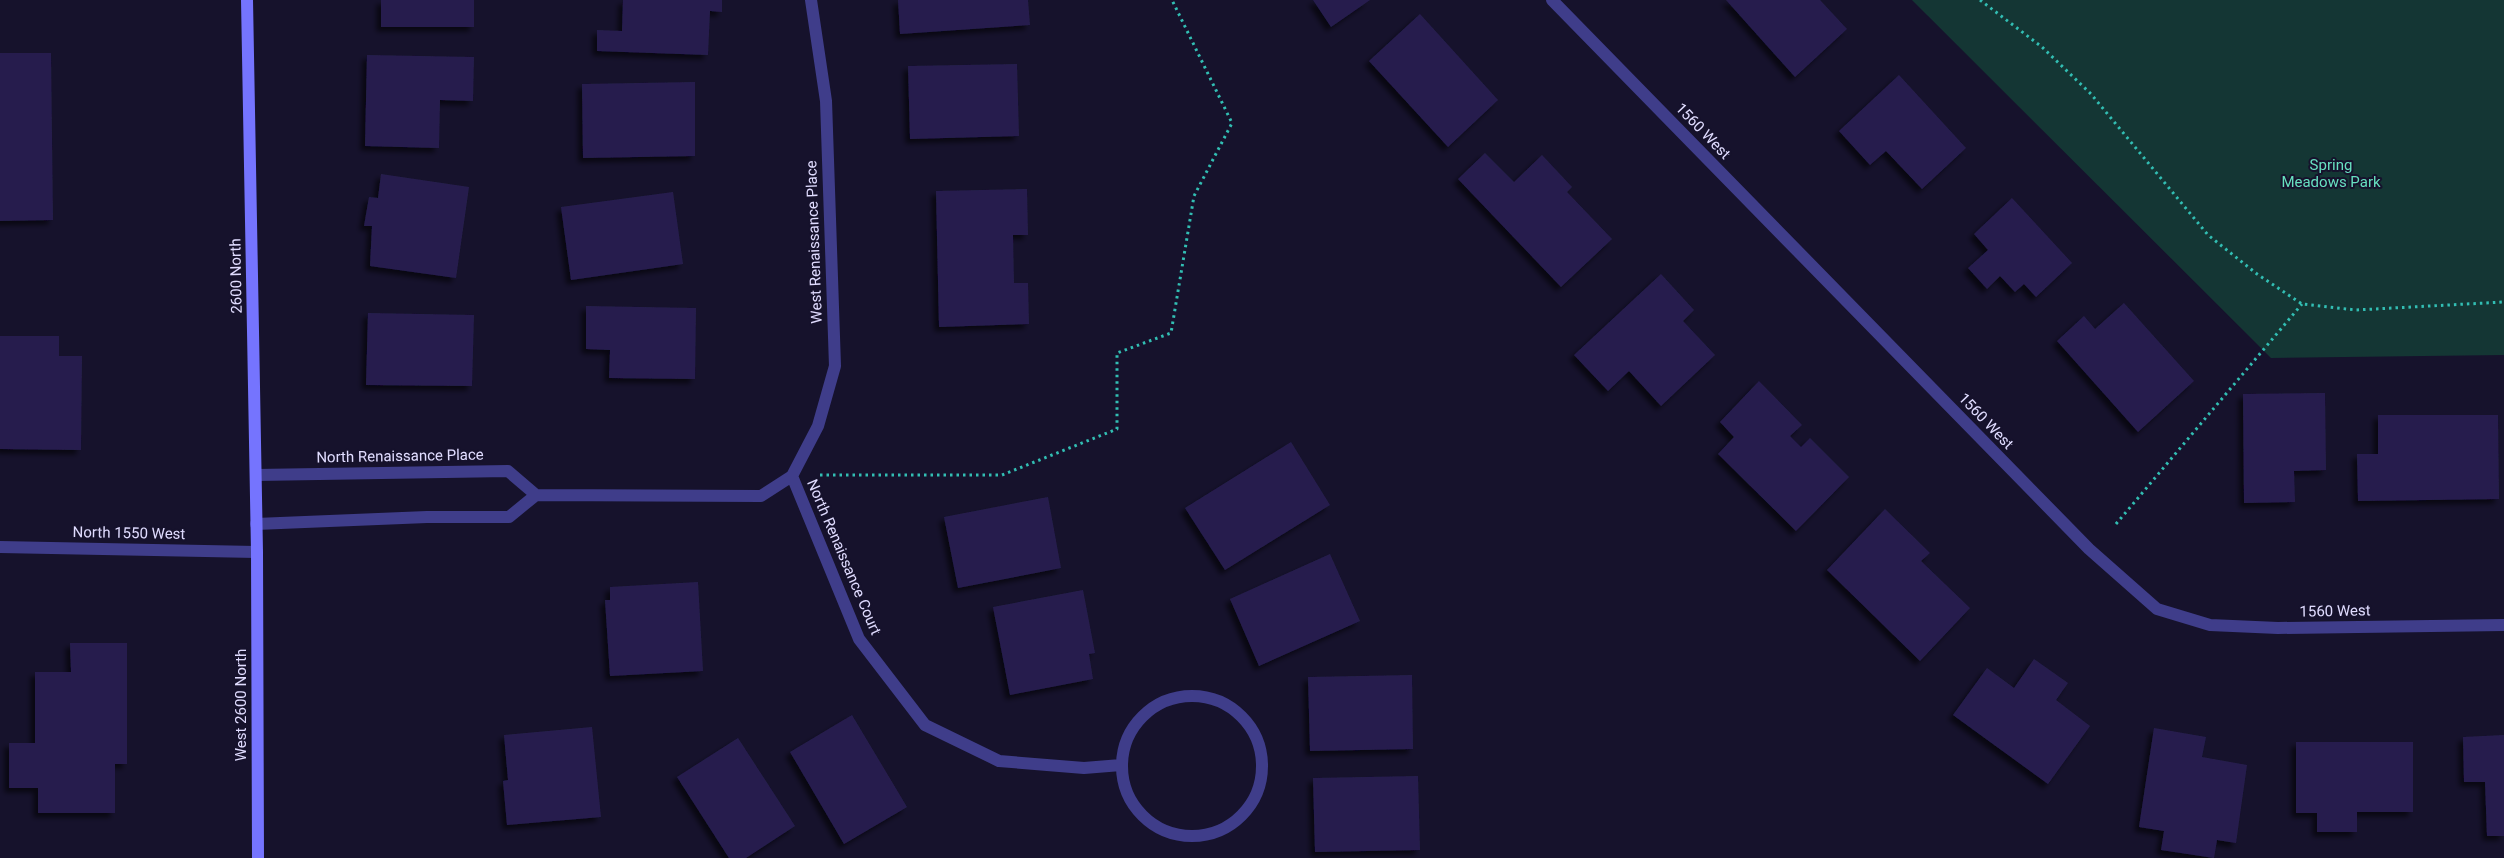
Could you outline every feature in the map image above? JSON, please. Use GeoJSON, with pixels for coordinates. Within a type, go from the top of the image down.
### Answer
{"type":"FeatureCollection","features":[{"type":"Feature","properties":{"kind":"street","name":"2600 North"},"geometry":{"type":"LineString","coordinates":[[247,0],[257,552]]}},
{"type":"Feature","properties":{"kind":"street","name":"West Renaissance Place"},"geometry":{"type":"LineString","coordinates":[[792,476],[818,426],[834,366],[826,101],[811,0]]}},
{"type":"Feature","properties":{"kind":"street","name":"1560 West"},"geometry":{"type":"LineString","coordinates":[[1552,0],[2089,549],[2157,609],[2210,625],[2278,628],[2504,625]]}},
{"type":"Feature","properties":{"kind":"street","name":"North Renaissance Place"},"geometry":{"type":"LineString","coordinates":[[256,475],[508,471],[536,495]]}},
{"type":"Feature","properties":{"kind":"street"},"geometry":{"type":"LineString","coordinates":[[256,524],[426,517],[509,517],[536,495],[761,496],[792,476]]}},
{"type":"Feature","properties":{"kind":"street","name":"North Renaissance Court"},"geometry":{"type":"LineString","coordinates":[[792,476],[859,639],[925,725],[999,761],[1084,768],[1122,766]]}},
{"type":"Feature","properties":{"kind":"street","name":"North 1550 West"},"geometry":{"type":"LineString","coordinates":[[0,547],[257,552]]}},
{"type":"Feature","properties":{"kind":"street","name":"West 2600 North"},"geometry":{"type":"LineString","coordinates":[[257,552],[258,858]]}},
{"type":"Feature","properties":{"kind":"street"},"geometry":{"type":"LineString","coordinates":[[1180,696],[1204,696],[1227,704],[1246,720],[1258,741],[1262,766],[1259,787],[1249,807],[1239,818],[1214,833],[1192,837],[1170,833],[1145,818],[1134,807],[1125,787],[1122,766],[1126,741],[1138,720],[1157,704],[1180,696]]}},
{"type":"Feature","properties":{"kind":"path"},"geometry":{"type":"LineString","coordinates":[[792,476],[1002,475],[1116,429],[1116,353],[1171,333],[1194,196],[1232,123],[1172,0]]}},
{"type":"Feature","properties":{"kind":"path"},"geometry":{"type":"LineString","coordinates":[[1980,0],[2042,46],[2091,94],[2208,235],[2257,274],[2302,304],[2356,310],[2504,302]]}},
{"type":"Feature","properties":{"kind":"path"},"geometry":{"type":"LineString","coordinates":[[2116,524],[2302,304]]}},
{"type":"Feature","properties":{"kind":"green space","name":"Spring Meadows Park"},"geometry":{"type":"Polygon","coordinates":[[[1912,0],[2504,0],[2504,355],[2271,358],[1912,0]]]}},
{"type":"Feature","properties":{"kind":"building"},"geometry":{"type":"Polygon","coordinates":[[[381,0],[474,0],[474,27],[381,27],[381,0]]]}},
{"type":"Feature","properties":{"kind":"building"},"geometry":{"type":"Polygon","coordinates":[[[623,0],[722,0],[722,12],[710,11],[708,55],[597,51],[597,30],[622,31],[623,0]]]}},
{"type":"Feature","properties":{"kind":"building"},"geometry":{"type":"Polygon","coordinates":[[[898,0],[1028,0],[1030,25],[900,34],[898,0]]]}},
{"type":"Feature","properties":{"kind":"building"},"geometry":{"type":"Polygon","coordinates":[[[1313,0],[1370,0],[1331,27],[1313,0]]]}},
{"type":"Feature","properties":{"kind":"building"},"geometry":{"type":"Polygon","coordinates":[[[1726,0],[1820,0],[1847,29],[1795,77],[1726,0]]]}},
{"type":"Feature","properties":{"kind":"building"},"geometry":{"type":"Polygon","coordinates":[[[1420,14],[1498,100],[1448,147],[1369,61],[1420,14]]]}},
{"type":"Feature","properties":{"kind":"building"},"geometry":{"type":"Polygon","coordinates":[[[0,53],[51,53],[53,220],[0,221],[0,53]]]}},
{"type":"Feature","properties":{"kind":"building"},"geometry":{"type":"Polygon","coordinates":[[[367,55],[474,57],[473,101],[440,100],[439,148],[365,146],[367,55]]]}},
{"type":"Feature","properties":{"kind":"building"},"geometry":{"type":"Polygon","coordinates":[[[1017,64],[1019,136],[910,139],[908,66],[1017,64]]]}},
{"type":"Feature","properties":{"kind":"building"},"geometry":{"type":"Polygon","coordinates":[[[1899,75],[1966,148],[1922,189],[1886,151],[1870,165],[1839,131],[1899,75]]]}},
{"type":"Feature","properties":{"kind":"building"},"geometry":{"type":"Polygon","coordinates":[[[695,82],[695,156],[583,158],[582,84],[695,82]]]}},
{"type":"Feature","properties":{"kind":"building"},"geometry":{"type":"Polygon","coordinates":[[[1485,153],[1514,182],[1542,155],[1572,187],[1567,192],[1612,239],[1561,287],[1458,179],[1485,153]]]}},
{"type":"Feature","properties":{"kind":"building"},"geometry":{"type":"Polygon","coordinates":[[[381,174],[469,187],[456,278],[370,266],[372,226],[364,226],[369,197],[378,198],[381,174]]]}},
{"type":"Feature","properties":{"kind":"building"},"geometry":{"type":"Polygon","coordinates":[[[1027,189],[1028,235],[1013,235],[1014,283],[1028,283],[1029,324],[939,327],[936,191],[1027,189]]]}},
{"type":"Feature","properties":{"kind":"building"},"geometry":{"type":"Polygon","coordinates":[[[673,192],[683,264],[571,280],[561,207],[673,192]]]}},
{"type":"Feature","properties":{"kind":"building"},"geometry":{"type":"Polygon","coordinates":[[[2012,198],[2072,263],[2036,297],[2024,284],[2015,292],[2000,276],[1987,289],[1968,268],[1988,250],[1974,234],[2012,198]]]}},
{"type":"Feature","properties":{"kind":"building"},"geometry":{"type":"Polygon","coordinates":[[[1661,274],[1694,310],[1683,321],[1715,355],[1661,406],[1629,371],[1608,391],[1574,355],[1661,274]]]}},
{"type":"Feature","properties":{"kind":"building"},"geometry":{"type":"Polygon","coordinates":[[[2124,303],[2194,381],[2138,432],[2057,341],[2084,316],[2095,329],[2124,303]]]}},
{"type":"Feature","properties":{"kind":"building"},"geometry":{"type":"Polygon","coordinates":[[[586,306],[696,308],[695,379],[609,378],[610,350],[586,349],[586,306]]]}},
{"type":"Feature","properties":{"kind":"building"},"geometry":{"type":"Polygon","coordinates":[[[368,313],[474,315],[472,386],[366,385],[368,313]]]}},
{"type":"Feature","properties":{"kind":"building"},"geometry":{"type":"Polygon","coordinates":[[[0,336],[59,336],[59,356],[82,356],[81,450],[0,449],[0,336]]]}},
{"type":"Feature","properties":{"kind":"building"},"geometry":{"type":"Polygon","coordinates":[[[1759,381],[1802,425],[1790,436],[1801,447],[1810,438],[1849,477],[1796,531],[1718,454],[1734,437],[1720,422],[1759,381]]]}},
{"type":"Feature","properties":{"kind":"building"},"geometry":{"type":"Polygon","coordinates":[[[2325,393],[2326,470],[2294,471],[2295,502],[2244,503],[2243,394],[2325,393]]]}},
{"type":"Feature","properties":{"kind":"building"},"geometry":{"type":"Polygon","coordinates":[[[2378,415],[2498,415],[2499,499],[2358,501],[2357,454],[2378,454],[2378,415]]]}},
{"type":"Feature","properties":{"kind":"building"},"geometry":{"type":"Polygon","coordinates":[[[1291,442],[1330,505],[1225,570],[1185,508],[1291,442]]]}},
{"type":"Feature","properties":{"kind":"building"},"geometry":{"type":"Polygon","coordinates":[[[1048,497],[1061,568],[958,588],[944,517],[1048,497]]]}},
{"type":"Feature","properties":{"kind":"building"},"geometry":{"type":"Polygon","coordinates":[[[1885,509],[1930,553],[1921,561],[1970,608],[1920,661],[1827,570],[1885,509]]]}},
{"type":"Feature","properties":{"kind":"building"},"geometry":{"type":"Polygon","coordinates":[[[1330,554],[1360,621],[1259,666],[1230,599],[1330,554]]]}},
{"type":"Feature","properties":{"kind":"building"},"geometry":{"type":"Polygon","coordinates":[[[698,582],[703,671],[610,676],[605,600],[610,600],[610,587],[698,582]]]}},
{"type":"Feature","properties":{"kind":"building"},"geometry":{"type":"Polygon","coordinates":[[[1083,590],[1095,653],[1089,654],[1093,679],[1010,695],[993,607],[1083,590]]]}},
{"type":"Feature","properties":{"kind":"building"},"geometry":{"type":"Polygon","coordinates":[[[70,643],[127,643],[127,764],[115,764],[115,813],[38,813],[38,788],[9,788],[9,743],[35,743],[35,672],[71,672],[70,643]]]}},
{"type":"Feature","properties":{"kind":"building"},"geometry":{"type":"Polygon","coordinates":[[[2034,659],[2068,683],[2056,700],[2090,726],[2048,784],[1953,715],[1987,668],[2014,688],[2034,659]]]}},
{"type":"Feature","properties":{"kind":"building"},"geometry":{"type":"Polygon","coordinates":[[[1412,675],[1413,749],[1310,751],[1308,677],[1412,675]]]}},
{"type":"Feature","properties":{"kind":"building"},"geometry":{"type":"Polygon","coordinates":[[[852,715],[907,807],[844,844],[790,752],[852,715]]]}},
{"type":"Feature","properties":{"kind":"building"},"geometry":{"type":"Polygon","coordinates":[[[592,727],[601,817],[507,825],[503,781],[508,780],[504,735],[592,727]]]}},
{"type":"Feature","properties":{"kind":"building"},"geometry":{"type":"Polygon","coordinates":[[[2154,728],[2206,737],[2202,757],[2247,765],[2236,843],[2217,840],[2214,858],[2161,850],[2164,831],[2139,827],[2154,728]]]}},
{"type":"Feature","properties":{"kind":"building"},"geometry":{"type":"Polygon","coordinates":[[[2504,735],[2504,836],[2487,836],[2485,782],[2464,782],[2463,737],[2504,735]]]}},
{"type":"Feature","properties":{"kind":"building"},"geometry":{"type":"Polygon","coordinates":[[[738,738],[795,826],[746,858],[729,858],[677,777],[738,738]]]}},
{"type":"Feature","properties":{"kind":"building"},"geometry":{"type":"Polygon","coordinates":[[[2296,742],[2413,742],[2413,812],[2357,812],[2357,832],[2317,832],[2317,813],[2296,813],[2296,742]]]}},
{"type":"Feature","properties":{"kind":"building"},"geometry":{"type":"Polygon","coordinates":[[[1418,776],[1420,850],[1315,852],[1313,778],[1418,776]]]}}]}
